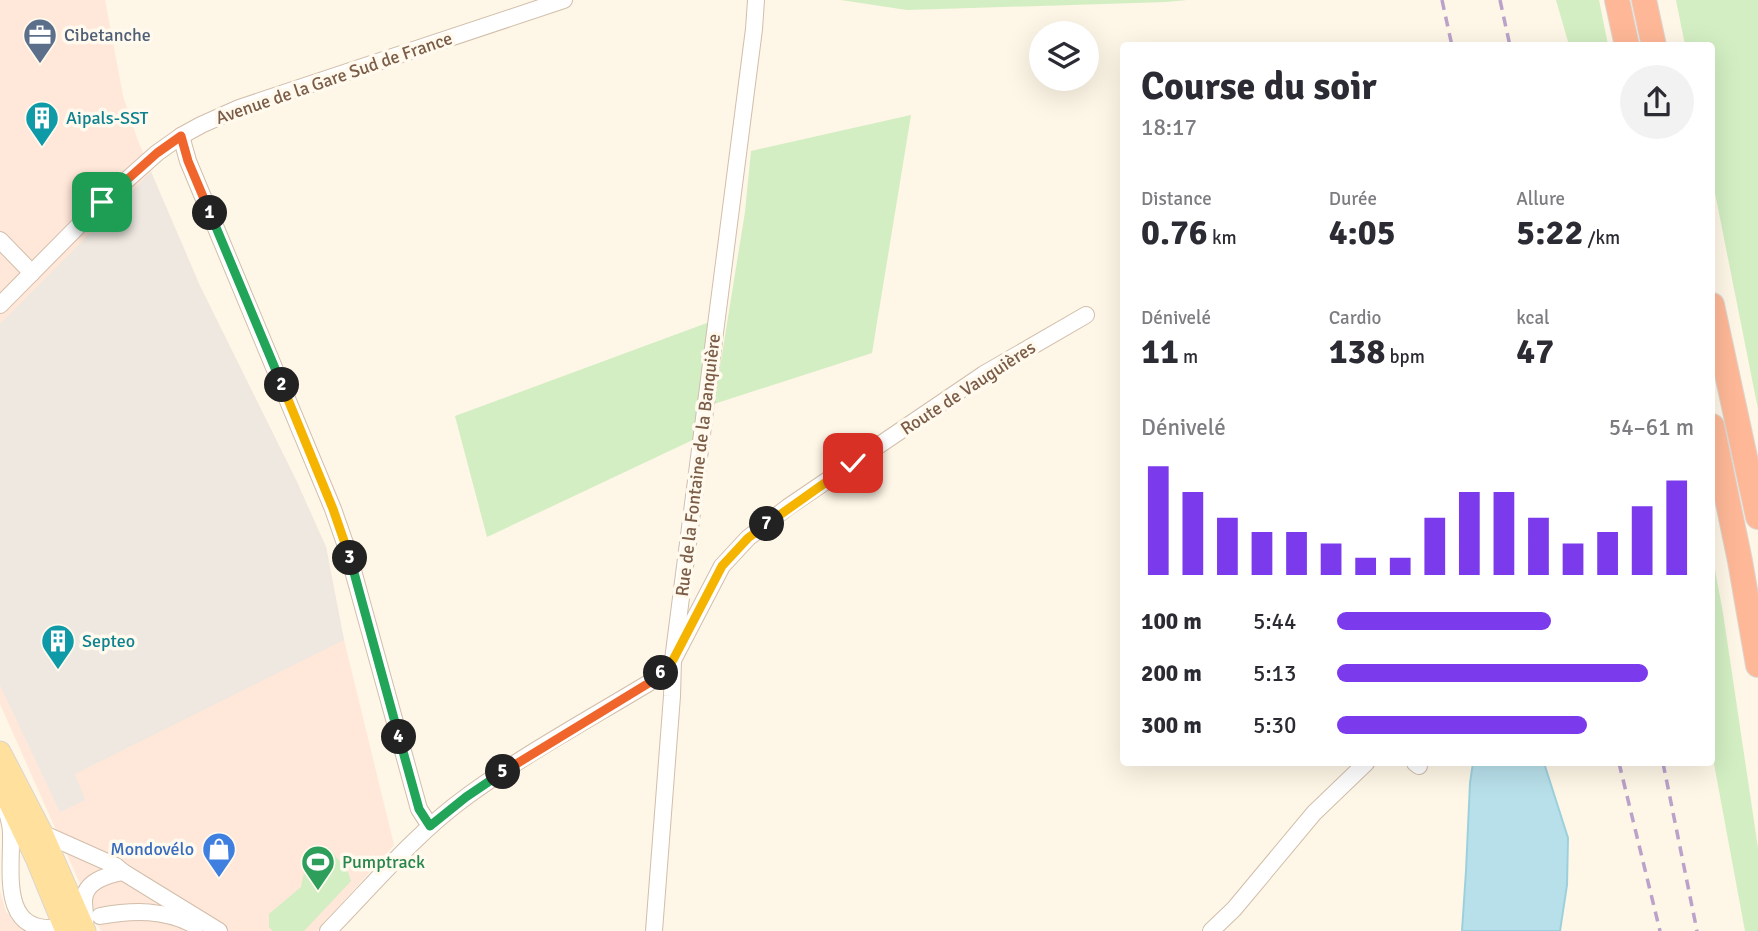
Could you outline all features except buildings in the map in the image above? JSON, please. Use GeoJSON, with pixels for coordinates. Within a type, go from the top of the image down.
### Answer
{"type":"FeatureCollection","features":[{"type":"Feature","properties":{"kind":"highway"},"geometry":{"type":"LineString","coordinates":[[1617,0],[1626,42]]}},
{"type":"Feature","properties":{"kind":"highway"},"geometry":{"type":"LineString","coordinates":[[1644,0],[1653,42]]}},
{"type":"Feature","properties":{"kind":"highway"},"geometry":{"type":"LineString","coordinates":[[1715,319],[1758,517]]}},
{"type":"Feature","properties":{"kind":"highway"},"geometry":{"type":"LineString","coordinates":[[1715,440],[1758,665]]}},
{"type":"Feature","properties":{"kind":"main road"},"geometry":{"type":"LineString","coordinates":[[0,752],[42,834],[78,927]]}},
{"type":"Feature","properties":{"kind":"main road"},"geometry":{"type":"LineString","coordinates":[[4,791],[36,858],[78,927]]}},
{"type":"Feature","properties":{"kind":"street","name":"Avenue de la Gare Sud de France"},"geometry":{"type":"LineString","coordinates":[[0,305],[130,176],[181,136],[239,108],[564,0]]}},
{"type":"Feature","properties":{"kind":"street","name":"Rue de la Fontaine de la Banquière"},"geometry":{"type":"LineString","coordinates":[[654,931],[673,660],[756,0]]}},
{"type":"Feature","properties":{"kind":"street"},"geometry":{"type":"LineString","coordinates":[[181,136],[188,161],[333,509],[347,548],[419,809],[430,826]]}},
{"type":"Feature","properties":{"kind":"street"},"geometry":{"type":"LineString","coordinates":[[0,240],[32,273]]}},
{"type":"Feature","properties":{"kind":"street","name":"Route de Vauguières"},"geometry":{"type":"LineString","coordinates":[[328,931],[430,826],[466,797],[657,678],[673,660],[722,566],[748,538],[788,507],[984,374],[1086,315]]}},
{"type":"Feature","properties":{"kind":"street"},"geometry":{"type":"LineString","coordinates":[[1211,931],[1234,909],[1314,813],[1363,766]]}},
{"type":"Feature","properties":{"kind":"street"},"geometry":{"type":"LineString","coordinates":[[4,791],[12,834],[7,881],[9,902],[14,914],[25,923],[40,928],[78,927],[132,912],[151,912],[184,919],[200,928],[216,929]]}},
{"type":"Feature","properties":{"kind":"street"},"geometry":{"type":"LineString","coordinates":[[42,834],[116,866],[216,929]]}},
{"type":"Feature","properties":{"kind":"street"},"geometry":{"type":"LineString","coordinates":[[100,879],[104,861]]}},
{"type":"Feature","properties":{"kind":"street"},"geometry":{"type":"LineString","coordinates":[[78,927],[86,912],[84,899],[87,891],[100,879],[123,872]]}},
{"type":"Feature","properties":{"kind":"shaded area"},"geometry":{"type":"Polygon","coordinates":[[[0,0],[105,0],[123,96],[138,141],[200,286],[296,480],[326,547],[344,640],[394,845],[317,931],[101,931],[0,704],[0,0]]]}},
{"type":"Feature","properties":{"kind":"shaded area"},"geometry":{"type":"Polygon","coordinates":[[[151,172],[200,286],[296,480],[326,547],[344,640],[75,774],[85,800],[60,812],[0,685],[0,324],[151,172]]]}},
{"type":"Feature","properties":{"kind":"shaded area"},"geometry":{"type":"Polygon","coordinates":[[[0,891],[6,912],[32,931],[0,931],[0,891]]]}},
{"type":"Feature","properties":{"kind":"green space"},"geometry":{"type":"Polygon","coordinates":[[[841,0],[1187,0],[907,10],[841,0]]]}},
{"type":"Feature","properties":{"kind":"green space"},"geometry":{"type":"Polygon","coordinates":[[[1556,0],[1599,0],[1607,42],[1568,42],[1556,0]]]}},
{"type":"Feature","properties":{"kind":"green space"},"geometry":{"type":"Polygon","coordinates":[[[1676,0],[1758,0],[1758,409],[1715,193],[1715,42],[1684,42],[1676,0]]]}},
{"type":"Feature","properties":{"kind":"green space"},"geometry":{"type":"Polygon","coordinates":[[[911,115],[872,353],[714,404],[745,212],[751,151],[911,115]]]}},
{"type":"Feature","properties":{"kind":"green space"},"geometry":{"type":"Polygon","coordinates":[[[715,320],[699,437],[487,537],[455,416],[715,320]]]}},
{"type":"Feature","properties":{"kind":"green space"},"geometry":{"type":"Polygon","coordinates":[[[1715,570],[1758,848],[1758,931],[1745,931],[1714,766],[1715,570]]]}},
{"type":"Feature","properties":{"kind":"green space","name":"Pumptrack"},"geometry":{"type":"Polygon","coordinates":[[[317,848],[329,848],[348,872],[351,881],[304,931],[273,931],[269,927],[269,914],[301,887],[307,856],[317,848]]]}},
{"type":"Feature","properties":{"kind":"water"},"geometry":{"type":"Polygon","coordinates":[[[1473,766],[1545,766],[1568,838],[1567,885],[1560,931],[1462,931],[1473,766]]]}},
{"type":"Feature","properties":{"kind":"railway"},"geometry":{"type":"LineString","coordinates":[[1442,0],[1451,42]]}},
{"type":"Feature","properties":{"kind":"railway"},"geometry":{"type":"LineString","coordinates":[[1500,0],[1509,42]]}},
{"type":"Feature","properties":{"kind":"railway"},"geometry":{"type":"LineString","coordinates":[[1620,766],[1660,931]]}},
{"type":"Feature","properties":{"kind":"railway"},"geometry":{"type":"LineString","coordinates":[[1664,766],[1697,931]]}},
{"type":"Feature","properties":{"kind":"place","name":"Cibetanche"},"geometry":{"type":"Point","coordinates":[40,65]}},
{"type":"Feature","properties":{"kind":"place","name":"Aipals-SST"},"geometry":{"type":"Point","coordinates":[42,148]}},
{"type":"Feature","properties":{"kind":"place","name":"Septeo"},"geometry":{"type":"Point","coordinates":[58,671]}},
{"type":"Feature","properties":{"kind":"place","name":"Mondovélo"},"geometry":{"type":"Point","coordinates":[219,879]}},
{"type":"Feature","properties":{"kind":"place","name":"Pumptrack"},"geometry":{"type":"Point","coordinates":[318,892]}},
{"type":"Feature","properties":{"kind":"route"},"geometry":{"type":"LineString","coordinates":[[102,202],[140,167],[181,136],[188,161],[333,509],[372,634],[419,809],[430,826],[466,797],[515,764],[657,678],[673,660],[722,566],[748,538],[853,463]]}}]}
